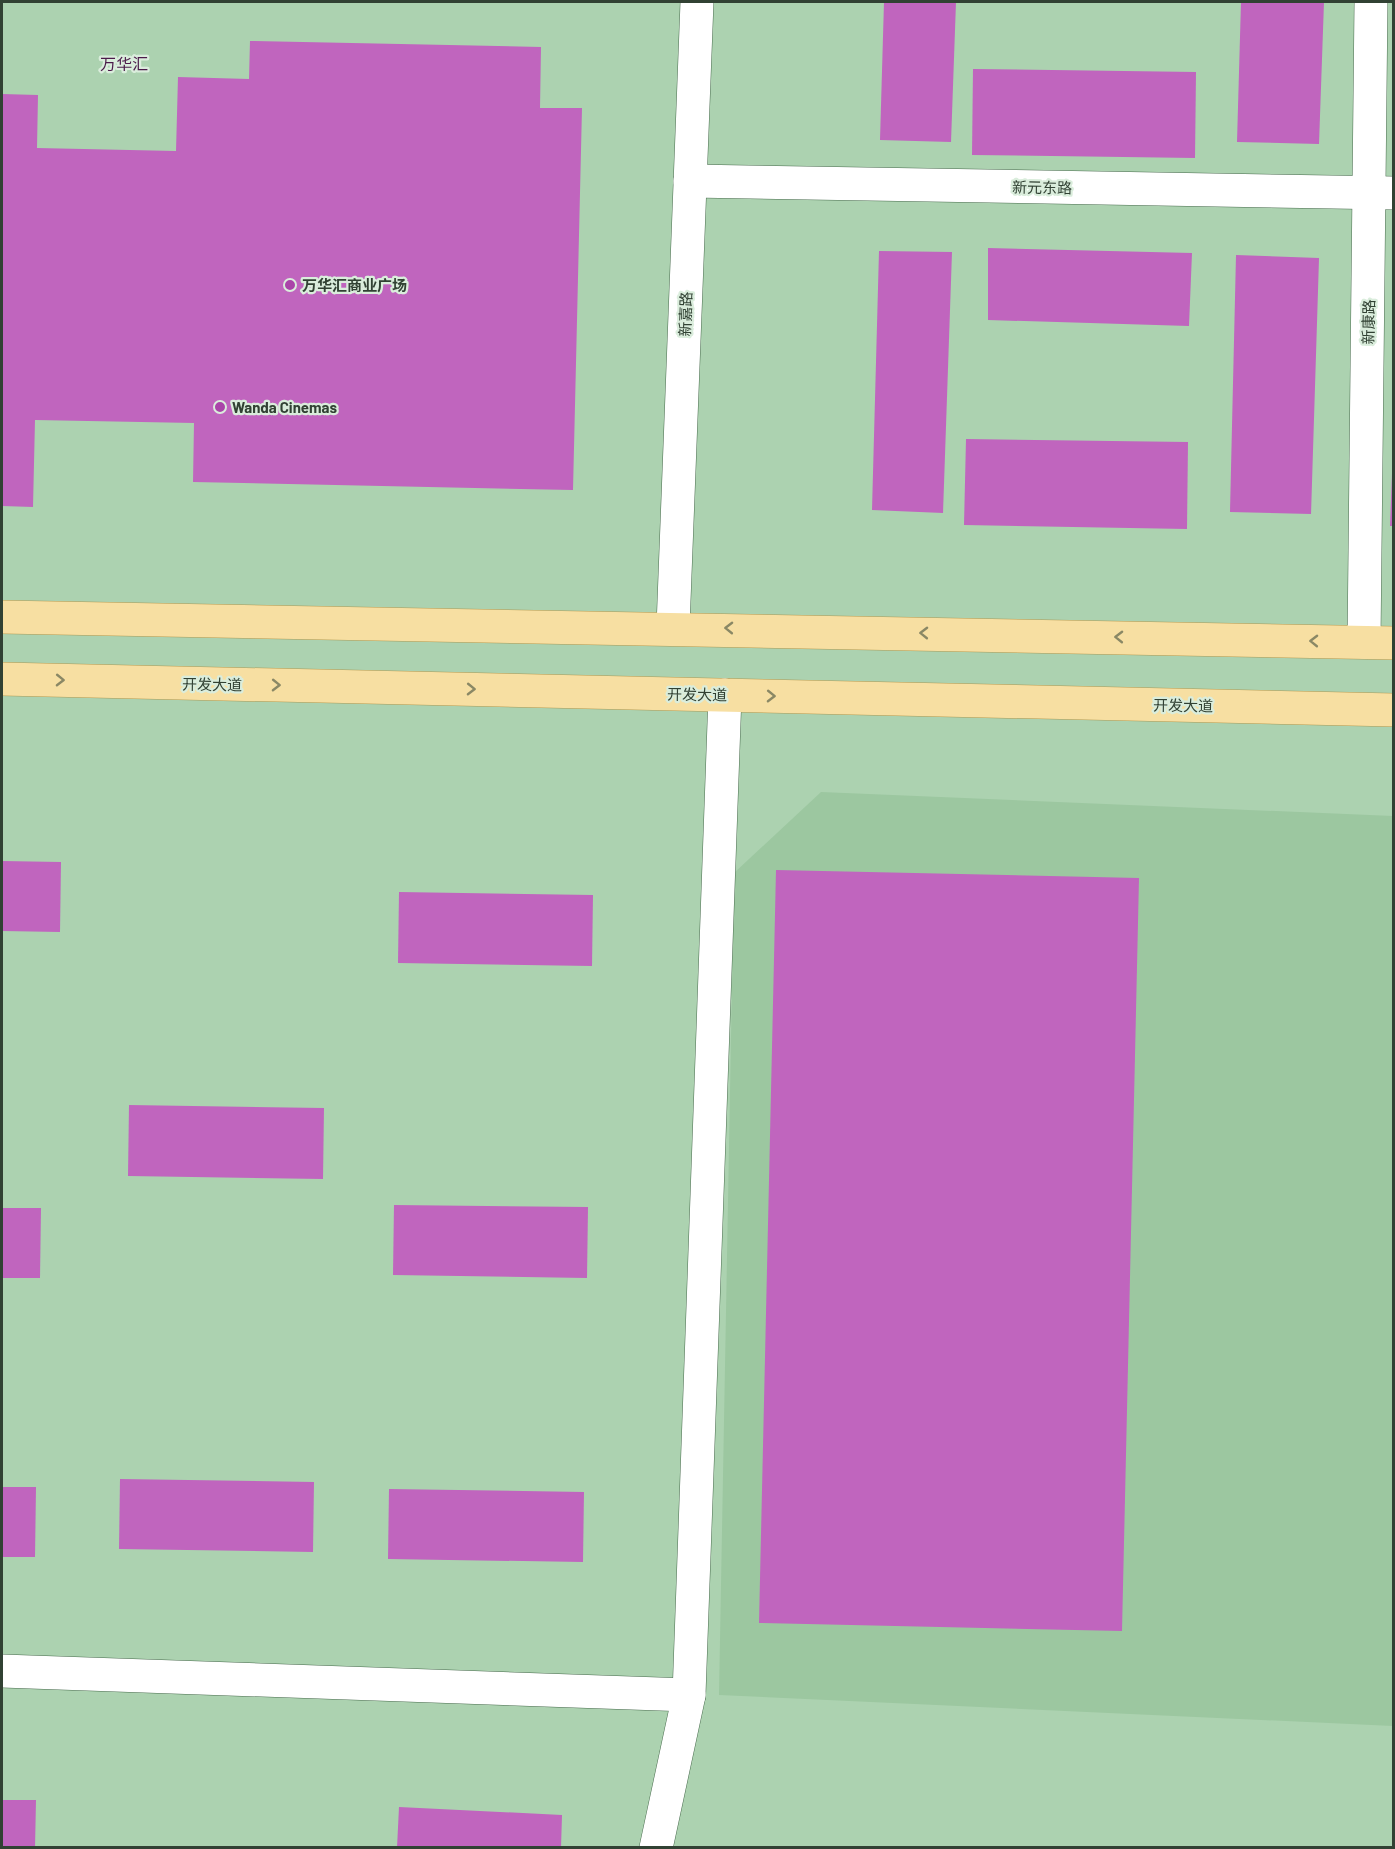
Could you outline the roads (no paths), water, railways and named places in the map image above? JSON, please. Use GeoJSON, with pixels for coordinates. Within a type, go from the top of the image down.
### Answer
{"type":"FeatureCollection","features":[{"type":"Feature","properties":{"kind":"main road"},"geometry":{"type":"LineString","coordinates":[[2,616],[1379,642]]}},
{"type":"Feature","properties":{"kind":"main road","name":"开发大道"},"geometry":{"type":"LineString","coordinates":[[2,679],[1394,710]]}},
{"type":"Feature","properties":{"kind":"street","name":"新嘉路"},"geometry":{"type":"LineString","coordinates":[[673,627],[697,2]]}},
{"type":"Feature","properties":{"kind":"street","name":"新康路"},"geometry":{"type":"LineString","coordinates":[[1371,2],[1381,193],[1379,642]]}},
{"type":"Feature","properties":{"kind":"street","name":"新元东路"},"geometry":{"type":"LineString","coordinates":[[690,181],[1381,193]]}},
{"type":"Feature","properties":{"kind":"street"},"geometry":{"type":"LineString","coordinates":[[656,1848],[689,1695],[725,695]]}},
{"type":"Feature","properties":{"kind":"street"},"geometry":{"type":"LineString","coordinates":[[2,1671],[689,1695]]}},
{"type":"Feature","properties":{"kind":"place","name":"万华汇商业广场"},"geometry":{"type":"Point","coordinates":[290,285]}},
{"type":"Feature","properties":{"kind":"place","name":"Wanda Cinemas"},"geometry":{"type":"Point","coordinates":[220,407]}},
{"type":"Feature","properties":{"kind":"district","name":"万华汇"},"geometry":{"type":"Point","coordinates":[124,63]}}]}
